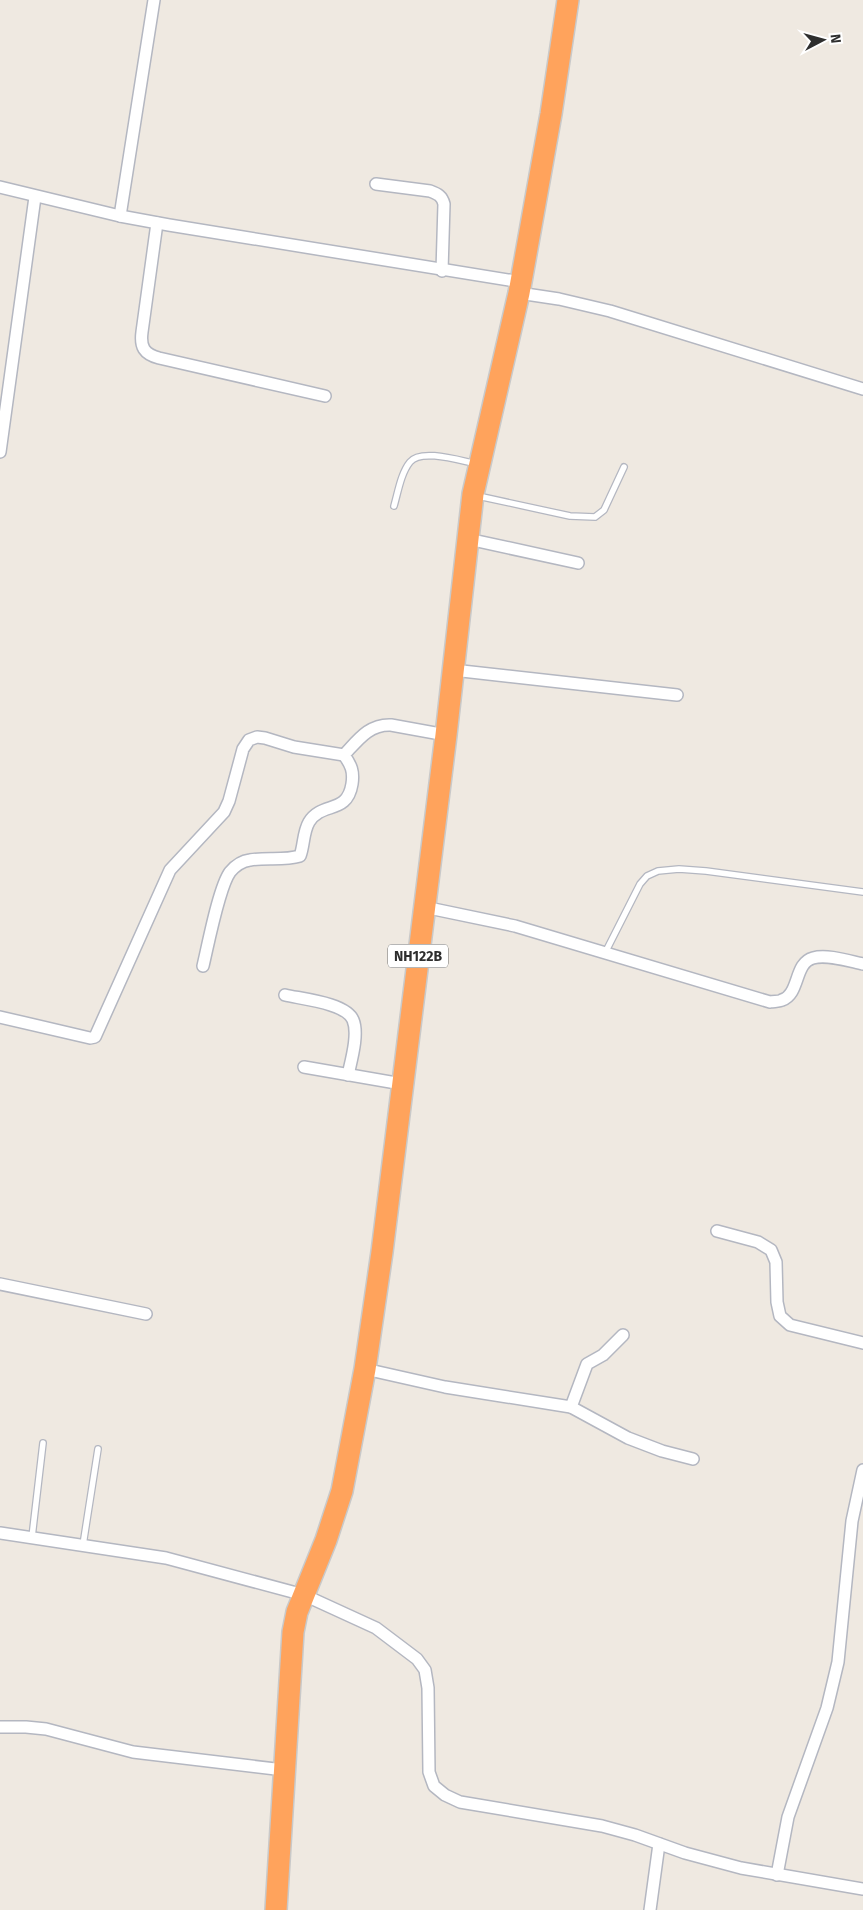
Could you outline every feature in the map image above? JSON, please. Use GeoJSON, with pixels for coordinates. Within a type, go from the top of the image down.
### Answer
{"type":"FeatureCollection","features":[{"type":"Feature","properties":{"kind":"highway","name":"NH122B"},"geometry":{"type":"LineString","coordinates":[[276,1910],[293,1632],[297,1612],[326,1540],[342,1491],[365,1369],[382,1252],[446,735],[473,494],[520,288],[551,114],[568,0]]}},
{"type":"Feature","properties":{"kind":"street"},"geometry":{"type":"LineString","coordinates":[[120,216],[154,0]]}},
{"type":"Feature","properties":{"kind":"street"},"geometry":{"type":"LineString","coordinates":[[376,184],[430,191],[442,198],[444,204],[442,271]]}},
{"type":"Feature","properties":{"kind":"street"},"geometry":{"type":"LineString","coordinates":[[0,187],[120,216],[442,271],[520,288],[610,311],[863,388]]}},
{"type":"Feature","properties":{"kind":"street"},"geometry":{"type":"LineString","coordinates":[[0,452],[35,197]]}},
{"type":"Feature","properties":{"kind":"street"},"geometry":{"type":"LineString","coordinates":[[157,223],[142,332],[141,343],[144,351],[150,356],[325,396]]}},
{"type":"Feature","properties":{"kind":"street"},"geometry":{"type":"LineString","coordinates":[[468,539],[578,562]]}},
{"type":"Feature","properties":{"kind":"street"},"geometry":{"type":"LineString","coordinates":[[453,670],[677,695]]}},
{"type":"Feature","properties":{"kind":"street"},"geometry":{"type":"LineString","coordinates":[[344,755],[368,729],[383,725],[446,735]]}},
{"type":"Feature","properties":{"kind":"street"},"geometry":{"type":"LineString","coordinates":[[0,1017],[90,1038],[95,1037],[167,875],[176,861],[224,812],[229,801],[243,749],[249,740],[257,737],[265,738],[294,746],[344,755],[351,764],[353,771],[350,794],[342,803],[319,813],[309,821],[300,856],[289,859],[250,860],[239,864],[230,872],[224,886],[203,966]]}},
{"type":"Feature","properties":{"kind":"street"},"geometry":{"type":"LineString","coordinates":[[424,907],[514,926],[770,1002],[782,1000],[790,994],[805,962],[814,958],[863,964]]}},
{"type":"Feature","properties":{"kind":"street"},"geometry":{"type":"LineString","coordinates":[[285,995],[338,1007],[347,1011],[354,1020],[355,1032],[348,1075]]}},
{"type":"Feature","properties":{"kind":"street"},"geometry":{"type":"LineString","coordinates":[[304,1067],[402,1084]]}},
{"type":"Feature","properties":{"kind":"street"},"geometry":{"type":"LineString","coordinates":[[717,1231],[758,1242],[771,1250],[776,1262],[776,1302],[780,1316],[790,1325],[863,1343]]}},
{"type":"Feature","properties":{"kind":"street"},"geometry":{"type":"LineString","coordinates":[[0,1284],[146,1314]]}},
{"type":"Feature","properties":{"kind":"street"},"geometry":{"type":"LineString","coordinates":[[571,1407],[586,1364],[602,1355],[623,1335]]}},
{"type":"Feature","properties":{"kind":"street"},"geometry":{"type":"LineString","coordinates":[[365,1369],[429,1384],[571,1407],[628,1438],[662,1451],[693,1459]]}},
{"type":"Feature","properties":{"kind":"street"},"geometry":{"type":"LineString","coordinates":[[778,1875],[788,1817],[827,1708],[838,1662],[852,1521],[860,1497],[863,1470]]}},
{"type":"Feature","properties":{"kind":"street"},"geometry":{"type":"LineString","coordinates":[[0,1533],[166,1558],[304,1594],[363,1620],[417,1659],[426,1670],[429,1772],[434,1786],[445,1796],[460,1802],[602,1826],[635,1835],[707,1860],[863,1890]]}},
{"type":"Feature","properties":{"kind":"street"},"geometry":{"type":"LineString","coordinates":[[0,1728],[26,1727],[46,1729],[88,1742],[133,1752],[284,1770]]}},
{"type":"Feature","properties":{"kind":"street"},"geometry":{"type":"LineString","coordinates":[[650,1910],[659,1844]]}},
{"type":"Feature","properties":{"kind":"lane"},"geometry":{"type":"LineString","coordinates":[[394,506],[405,469],[411,460],[419,455],[432,455],[479,464]]}},
{"type":"Feature","properties":{"kind":"lane"},"geometry":{"type":"LineString","coordinates":[[473,494],[570,516],[595,517],[604,510],[624,467]]}},
{"type":"Feature","properties":{"kind":"lane"},"geometry":{"type":"LineString","coordinates":[[605,953],[640,884],[647,876],[658,871],[679,869],[706,871],[863,892]]}},
{"type":"Feature","properties":{"kind":"lane"},"geometry":{"type":"LineString","coordinates":[[32,1537],[43,1443]]}},
{"type":"Feature","properties":{"kind":"lane"},"geometry":{"type":"LineString","coordinates":[[83,1545],[98,1449]]}}]}
